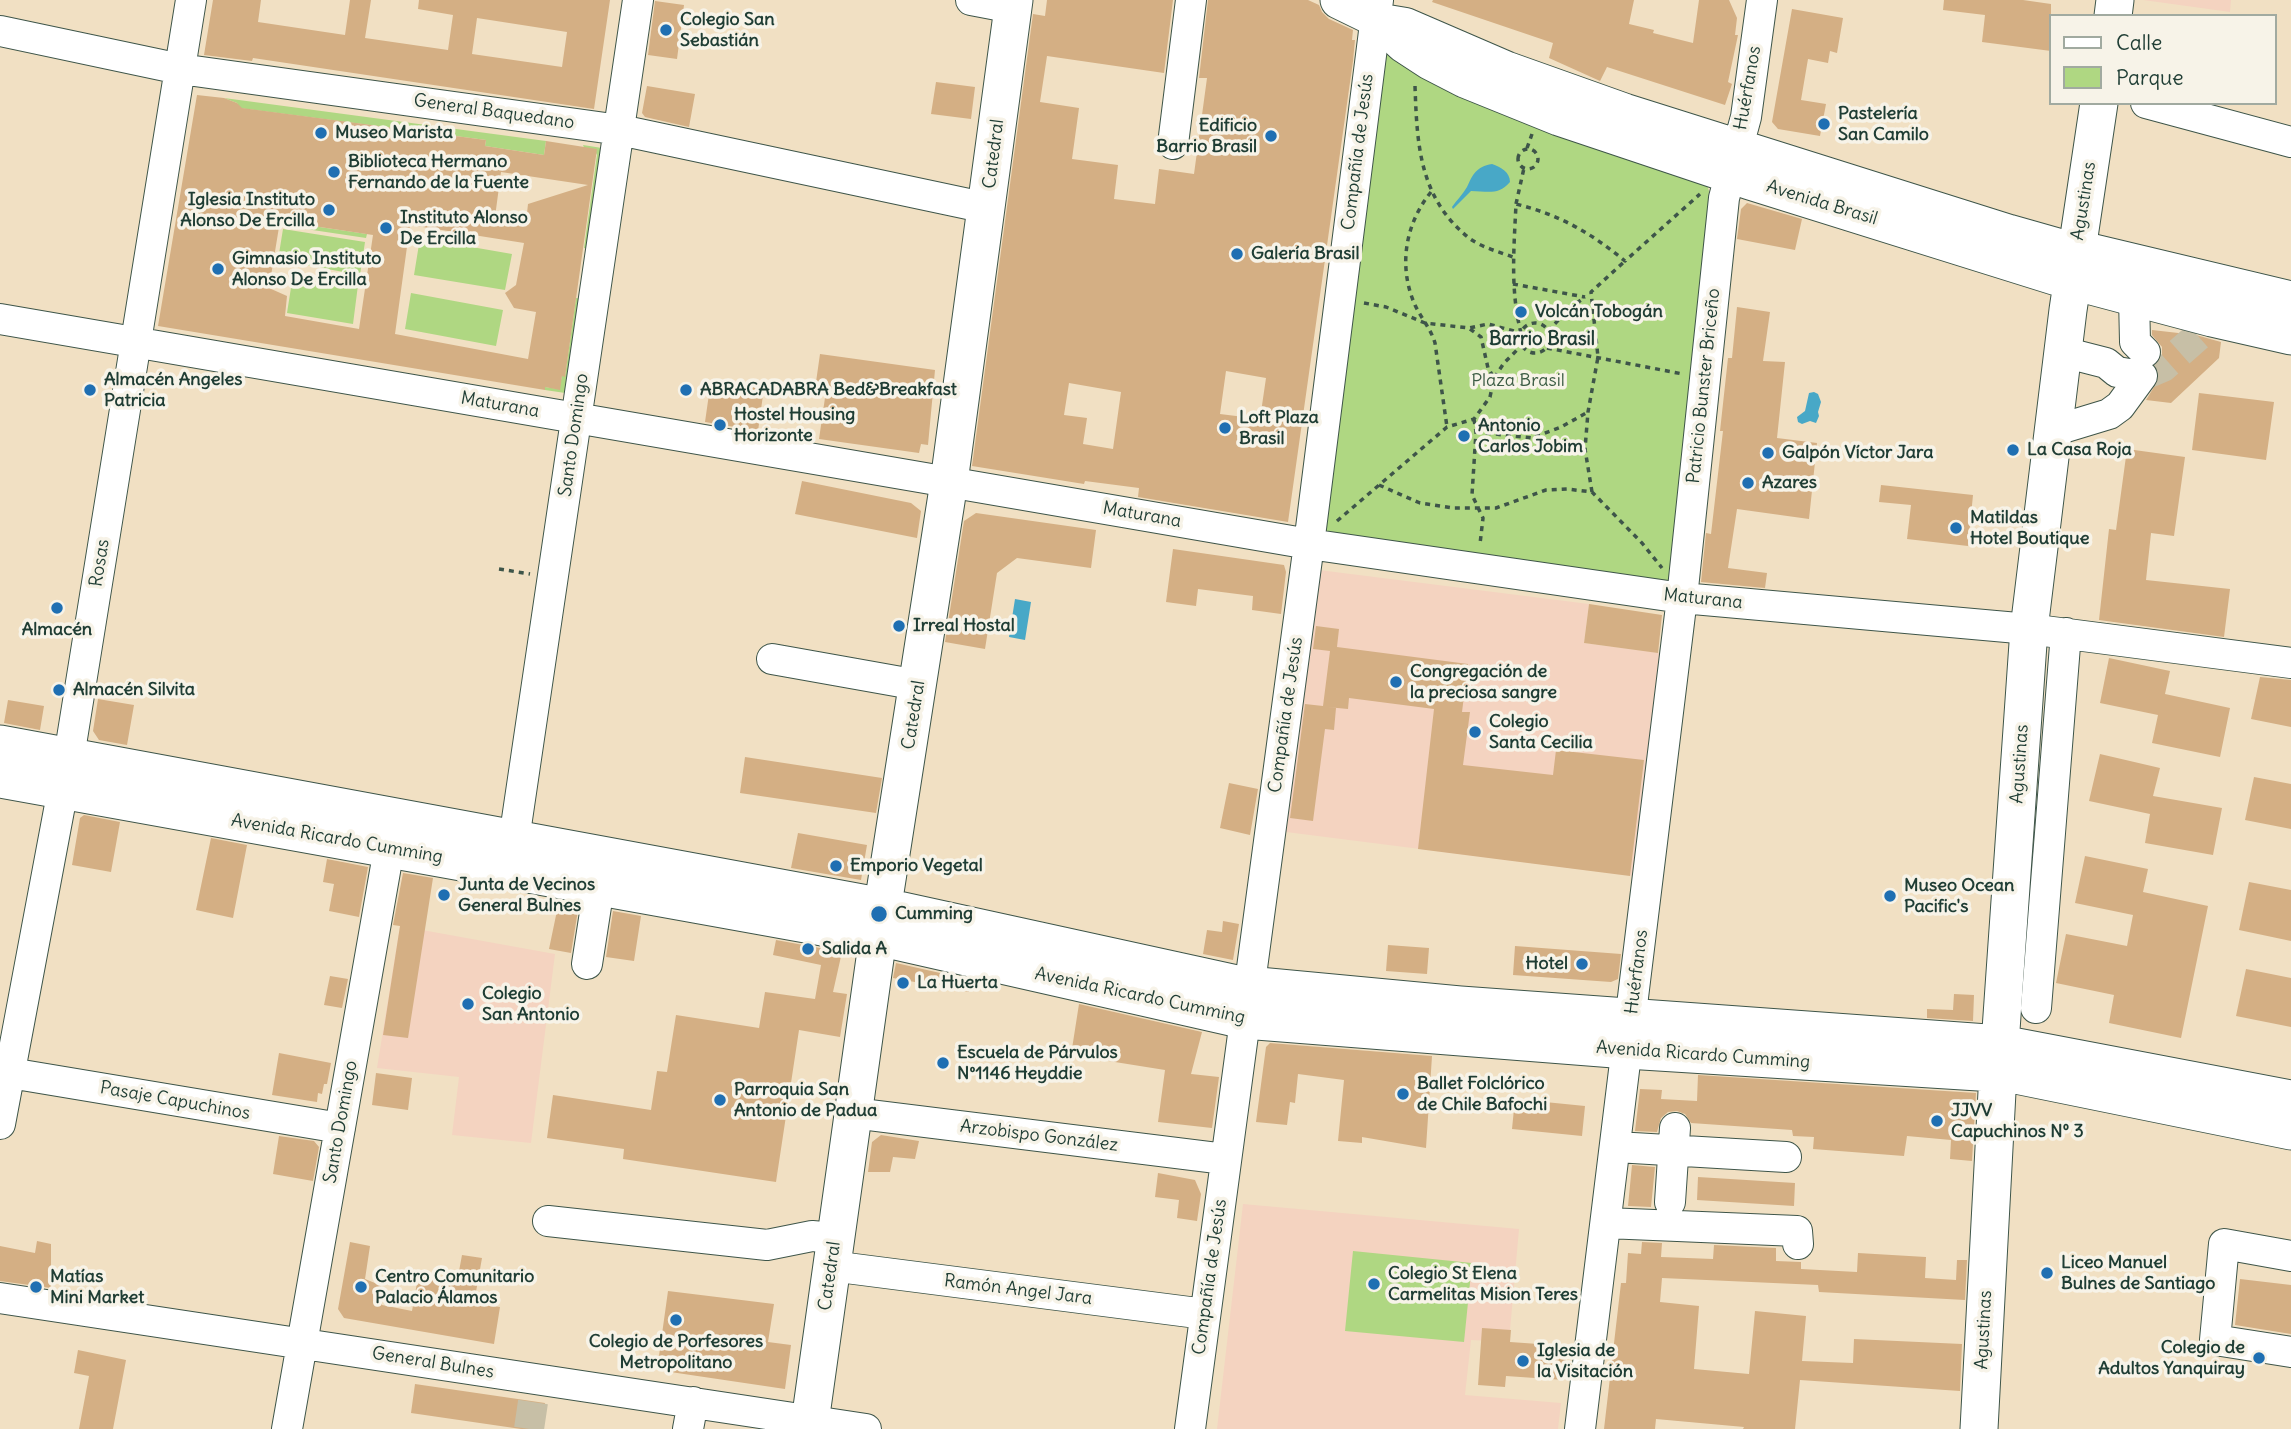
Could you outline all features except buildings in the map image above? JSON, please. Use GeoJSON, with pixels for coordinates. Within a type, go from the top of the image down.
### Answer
{"type":"FeatureCollection","features":[{"type":"Feature","properties":{"kind":"main road","name":"Avenida Brasil"},"geometry":{"type":"LineString","coordinates":[[1339,0],[1377,9],[1414,52],[1465,79],[1559,117],[1734,160],[2075,265],[2291,300]]}},
{"type":"Feature","properties":{"kind":"main road","name":"Catedral"},"geometry":{"type":"LineString","coordinates":[[809,1424],[880,922],[949,482],[1013,4]]}},
{"type":"Feature","properties":{"kind":"main road","name":"Agustinas"},"geometry":{"type":"LineString","coordinates":[[1979,1429],[2000,1059],[2029,629],[2063,352],[2099,105]]}},
{"type":"Feature","properties":{"kind":"main road","name":"Avenida Brasil"},"geometry":{"type":"LineString","coordinates":[[2075,265],[2134,297],[2205,327],[2291,336]]}},
{"type":"Feature","properties":{"kind":"main road","name":"Avenida Ricardo Cumming"},"geometry":{"type":"LineString","coordinates":[[0,744],[66,774],[880,922],[1246,1003],[1629,1034],[2000,1059],[2291,1100]]}},
{"type":"Feature","properties":{"kind":"main road","name":"Avenida Ricardo Cumming"},"geometry":{"type":"LineString","coordinates":[[0,779],[66,774]]}},
{"type":"Feature","properties":{"kind":"main road","name":"Avenida Ricardo Cumming"},"geometry":{"type":"LineString","coordinates":[[512,855],[599,887],[880,922]]}},
{"type":"Feature","properties":{"kind":"main road","name":"Avenida Ricardo Cumming"},"geometry":{"type":"LineString","coordinates":[[2000,1059],[2121,1096],[2291,1131]]}},
{"type":"Feature","properties":{"kind":"street","name":"Rosas"},"geometry":{"type":"LineString","coordinates":[[0,1124],[66,774],[191,0]]}},
{"type":"Feature","properties":{"kind":"street","name":"Santo Domingo"},"geometry":{"type":"LineString","coordinates":[[512,855],[553,578],[550,538],[577,418],[638,0]]}},
{"type":"Feature","properties":{"kind":"street"},"geometry":{"type":"LineString","coordinates":[[971,0],[1013,4]]}},
{"type":"Feature","properties":{"kind":"street"},"geometry":{"type":"LineString","coordinates":[[1173,144],[1191,0]]}},
{"type":"Feature","properties":{"kind":"street","name":"Huérfanos"},"geometry":{"type":"LineString","coordinates":[[1734,160],[1750,92],[1762,0]]}},
{"type":"Feature","properties":{"kind":"street","name":"Compañía de Jesús"},"geometry":{"type":"LineString","coordinates":[[1190,1429],[1309,544],[1377,9]]}},
{"type":"Feature","properties":{"kind":"street","name":"General Baquedano"},"geometry":{"type":"LineString","coordinates":[[0,31],[180,69],[620,130],[986,208]]}},
{"type":"Feature","properties":{"kind":"street"},"geometry":{"type":"LineString","coordinates":[[2153,105],[2291,142]]}},
{"type":"Feature","properties":{"kind":"street","name":"Patricio Bunster Briceño"},"geometry":{"type":"LineString","coordinates":[[1682,597],[1724,198],[1734,160]]}},
{"type":"Feature","properties":{"kind":"street"},"geometry":{"type":"LineString","coordinates":[[2134,297],[2135,342],[2145,352]]}},
{"type":"Feature","properties":{"kind":"street","name":"Maturana"},"geometry":{"type":"LineString","coordinates":[[0,319],[1309,544],[1682,597],[2066,633],[2291,663]]}},
{"type":"Feature","properties":{"kind":"street"},"geometry":{"type":"LineString","coordinates":[[2053,431],[2109,414],[2120,406],[2142,376],[2117,372],[2106,363],[2063,352]]}},
{"type":"Feature","properties":{"kind":"street","name":"Huérfanos"},"geometry":{"type":"LineString","coordinates":[[1580,1429],[1682,597]]}},
{"type":"Feature","properties":{"kind":"street"},"geometry":{"type":"LineString","coordinates":[[2036,1007],[2066,633]]}},
{"type":"Feature","properties":{"kind":"street"},"geometry":{"type":"LineString","coordinates":[[772,659],[918,685]]}},
{"type":"Feature","properties":{"kind":"street","name":"Santo Domingo"},"geometry":{"type":"LineString","coordinates":[[287,1429],[392,832]]}},
{"type":"Feature","properties":{"kind":"street"},"geometry":{"type":"LineString","coordinates":[[587,964],[599,887]]}},
{"type":"Feature","properties":{"kind":"street","name":"Pasaje Capuchinos"},"geometry":{"type":"LineString","coordinates":[[10,1073],[340,1128]]}},
{"type":"Feature","properties":{"kind":"street","name":"Arzobispo González"},"geometry":{"type":"LineString","coordinates":[[853,1114],[1225,1159]]}},
{"type":"Feature","properties":{"kind":"street"},"geometry":{"type":"LineString","coordinates":[[1616,1147],[1674,1140],[1685,1149],[1786,1157]]}},
{"type":"Feature","properties":{"kind":"street"},"geometry":{"type":"LineString","coordinates":[[1670,1202],[1674,1140]]}},
{"type":"Feature","properties":{"kind":"street","name":"Ramón Angel Jara"},"geometry":{"type":"LineString","coordinates":[[548,1221],[767,1245],[812,1236],[833,1252],[1205,1314]]}},
{"type":"Feature","properties":{"kind":"street"},"geometry":{"type":"LineString","coordinates":[[1606,1223],[1797,1231],[1798,1244]]}},
{"type":"Feature","properties":{"kind":"street"},"geometry":{"type":"LineString","coordinates":[[2291,1256],[2224,1244],[2214,1340],[2291,1352]]}},
{"type":"Feature","properties":{"kind":"street","name":"General Bulnes"},"geometry":{"type":"LineString","coordinates":[[0,1298],[302,1343],[536,1390],[691,1416],[866,1429]]}},
{"type":"Feature","properties":{"kind":"path"},"geometry":{"type":"LineString","coordinates":[[1413,77],[1418,138],[1431,192],[1469,238],[1513,257]]}},
{"type":"Feature","properties":{"kind":"path"},"geometry":{"type":"LineString","coordinates":[[1524,168],[1530,169],[1538,162],[1538,155],[1534,150],[1527,148],[1519,154],[1518,160],[1524,168],[1516,204],[1513,284],[1522,345],[1534,353],[1546,348],[1689,375]]}},
{"type":"Feature","properties":{"kind":"path"},"geometry":{"type":"LineString","coordinates":[[1546,348],[1550,340],[1549,331],[1569,309],[1703,191],[1702,204]]}},
{"type":"Feature","properties":{"kind":"path"},"geometry":{"type":"LineString","coordinates":[[1431,192],[1411,227],[1406,259],[1410,291],[1425,323],[1432,331],[1435,343],[1447,427]]}},
{"type":"Feature","properties":{"kind":"path"},"geometry":{"type":"LineString","coordinates":[[1516,204],[1558,216],[1600,240],[1625,261]]}},
{"type":"Feature","properties":{"kind":"path"},"geometry":{"type":"LineString","coordinates":[[1513,284],[1585,297]]}},
{"type":"Feature","properties":{"kind":"path"},"geometry":{"type":"LineString","coordinates":[[1591,292],[1598,357],[1588,412],[1586,449],[1592,492],[1642,543],[1665,573]]}},
{"type":"Feature","properties":{"kind":"path"},"geometry":{"type":"LineString","coordinates":[[1358,302],[1386,307],[1425,323],[1469,328],[1488,324],[1521,333]]}},
{"type":"Feature","properties":{"kind":"path"},"geometry":{"type":"LineString","coordinates":[[1521,333],[1527,325],[1537,323],[1549,331]]}},
{"type":"Feature","properties":{"kind":"path"},"geometry":{"type":"LineString","coordinates":[[1469,328],[1481,337],[1488,368],[1494,378]]}},
{"type":"Feature","properties":{"kind":"path"},"geometry":{"type":"LineString","coordinates":[[1336,522],[1447,427],[1474,419],[1490,397],[1494,378],[1522,345]]}},
{"type":"Feature","properties":{"kind":"path"},"geometry":{"type":"LineString","coordinates":[[1476,432],[1532,438],[1561,427],[1588,412]]}},
{"type":"Feature","properties":{"kind":"path"},"geometry":{"type":"LineString","coordinates":[[1467,543],[1480,545],[1483,518],[1472,495],[1476,432],[1474,419]]}},
{"type":"Feature","properties":{"kind":"path"},"geometry":{"type":"LineString","coordinates":[[1380,485],[1420,503],[1479,509],[1496,508],[1546,491],[1567,489],[1592,492]]}},
{"type":"Feature","properties":{"kind":"path"},"geometry":{"type":"LineString","coordinates":[[1336,522],[1338,509]]}},
{"type":"Feature","properties":{"kind":"path"},"geometry":{"type":"LineString","coordinates":[[1336,522],[1349,524]]}},
{"type":"Feature","properties":{"kind":"path"},"geometry":{"type":"LineString","coordinates":[[1665,573],[1667,559]]}},
{"type":"Feature","properties":{"kind":"path"},"geometry":{"type":"LineString","coordinates":[[499,569],[553,578]]}},
{"type":"Feature","properties":{"kind":"path"},"geometry":{"type":"LineString","coordinates":[[1652,571],[1665,573]]}},
{"type":"Feature","properties":{"kind":"shaded area"},"geometry":{"type":"Polygon","coordinates":[[[2143,0],[2231,0],[2230,12],[2143,0]]]}},
{"type":"Feature","properties":{"kind":"shaded area","name":"Colegio Santa Cecilia"},"geometry":{"type":"Polygon","coordinates":[[[1319,570],[1589,604],[1584,643],[1661,653],[1633,876],[1286,832],[1319,570]]]}},
{"type":"Feature","properties":{"kind":"shaded area","name":"Colegio San Antonio"},"geometry":{"type":"Polygon","coordinates":[[[400,926],[555,954],[531,1143],[452,1135],[459,1077],[377,1068],[400,926]]]}},
{"type":"Feature","properties":{"kind":"shaded area","name":"Colegio St Elena Carmelitas Mision Teres"},"geometry":{"type":"Polygon","coordinates":[[[1243,1204],[1519,1229],[1509,1342],[1471,1340],[1465,1395],[1561,1403],[1558,1429],[1217,1429],[1243,1204]]]}},
{"type":"Feature","properties":{"kind":"green space","name":"Plaza Brasil"},"geometry":{"type":"Polygon","coordinates":[[[1391,53],[1707,185],[1709,191],[1692,387],[1672,583],[1325,533],[1386,55],[1391,53]]]}},
{"type":"Feature","properties":{"kind":"green space"},"geometry":{"type":"Polygon","coordinates":[[[224,98],[546,141],[544,155],[485,146],[486,140],[239,108],[237,103],[224,98]]]}},
{"type":"Feature","properties":{"kind":"green space"},"geometry":{"type":"Polygon","coordinates":[[[583,145],[602,148],[594,249],[584,248],[597,155],[595,151],[585,150],[583,145]]]}},
{"type":"Feature","properties":{"kind":"green space"},"geometry":{"type":"Polygon","coordinates":[[[279,221],[367,234],[366,238],[279,225],[279,221]]]}},
{"type":"Feature","properties":{"kind":"green space"},"geometry":{"type":"Polygon","coordinates":[[[283,229],[365,242],[360,275],[278,260],[283,229]]]}},
{"type":"Feature","properties":{"kind":"green space"},"geometry":{"type":"Polygon","coordinates":[[[420,238],[512,254],[505,290],[414,275],[420,238]]]}},
{"type":"Feature","properties":{"kind":"green space"},"geometry":{"type":"Polygon","coordinates":[[[293,275],[358,285],[353,324],[287,313],[293,275]]]}},
{"type":"Feature","properties":{"kind":"green space"},"geometry":{"type":"Polygon","coordinates":[[[411,293],[503,310],[496,346],[405,329],[411,293]]]}},
{"type":"Feature","properties":{"kind":"green space"},"geometry":{"type":"Polygon","coordinates":[[[576,298],[587,299],[572,394],[545,390],[545,387],[559,389],[562,376],[565,376],[576,298]]]}},
{"type":"Feature","properties":{"kind":"green space"},"geometry":{"type":"Polygon","coordinates":[[[1353,1251],[1472,1263],[1464,1342],[1345,1331],[1353,1251]]]}},
{"type":"Feature","properties":{"kind":"water"},"geometry":{"type":"Polygon","coordinates":[[[1492,164],[1504,170],[1510,182],[1497,191],[1471,191],[1453,209],[1476,172],[1492,164]]]}},
{"type":"Feature","properties":{"kind":"water"},"geometry":{"type":"Polygon","coordinates":[[[1809,393],[1818,394],[1821,402],[1819,416],[1816,423],[1810,421],[1802,424],[1797,417],[1805,411],[1809,393]]]}},
{"type":"Feature","properties":{"kind":"water"},"geometry":{"type":"Polygon","coordinates":[[[1015,599],[1031,602],[1025,640],[1009,637],[1015,599]]]}},
{"type":"Feature","properties":{"kind":"tunnel"},"geometry":{"type":"LineString","coordinates":[[2142,376],[2163,367],[2198,336]]}},
{"type":"Feature","properties":{"kind":"tunnel"},"geometry":{"type":"LineString","coordinates":[[529,1429],[533,1402]]}},
{"type":"Feature","properties":{"kind":"place","name":"Colegio San Sebastián"},"geometry":{"type":"Point","coordinates":[666,30]}},
{"type":"Feature","properties":{"kind":"place","name":"Pastelería San Camilo"},"geometry":{"type":"Point","coordinates":[1824,124]}},
{"type":"Feature","properties":{"kind":"place","name":"Museo Marista"},"geometry":{"type":"Point","coordinates":[321,133]}},
{"type":"Feature","properties":{"kind":"place","name":"Edificio Barrio Brasil"},"geometry":{"type":"Point","coordinates":[1271,136]}},
{"type":"Feature","properties":{"kind":"place","name":"Biblioteca Hermano Fernando de la Fuente"},"geometry":{"type":"Point","coordinates":[334,172]}},
{"type":"Feature","properties":{"kind":"place","name":"Iglesia Instituto Alonso De Ercilla"},"geometry":{"type":"Point","coordinates":[329,210]}},
{"type":"Feature","properties":{"kind":"place","name":"Instituto Alonso De Ercilla"},"geometry":{"type":"Point","coordinates":[386,228]}},
{"type":"Feature","properties":{"kind":"place","name":"Galería Brasil"},"geometry":{"type":"Point","coordinates":[1237,254]}},
{"type":"Feature","properties":{"kind":"place","name":"Gimnasio Instituto Alonso De Ercilla"},"geometry":{"type":"Point","coordinates":[218,269]}},
{"type":"Feature","properties":{"kind":"place","name":"Volcán Tobogán"},"geometry":{"type":"Point","coordinates":[1521,312]}},
{"type":"Feature","properties":{"kind":"place","name":"Almacén Angeles Patricia"},"geometry":{"type":"Point","coordinates":[90,390]}},
{"type":"Feature","properties":{"kind":"place","name":"ABRACADABRA Bed&Breakfast"},"geometry":{"type":"Point","coordinates":[686,390]}},
{"type":"Feature","properties":{"kind":"place","name":"Hostel Housing Horizonte"},"geometry":{"type":"Point","coordinates":[720,425]}},
{"type":"Feature","properties":{"kind":"place","name":"Loft Plaza Brasil"},"geometry":{"type":"Point","coordinates":[1225,428]}},
{"type":"Feature","properties":{"kind":"place","name":"Antonio Carlos Jobim"},"geometry":{"type":"Point","coordinates":[1464,436]}},
{"type":"Feature","properties":{"kind":"place","name":"La Casa Roja"},"geometry":{"type":"Point","coordinates":[2013,450]}},
{"type":"Feature","properties":{"kind":"place","name":"Galpón Víctor Jara"},"geometry":{"type":"Point","coordinates":[1768,453]}},
{"type":"Feature","properties":{"kind":"place","name":"Azares"},"geometry":{"type":"Point","coordinates":[1748,483]}},
{"type":"Feature","properties":{"kind":"place","name":"Matildas Hotel Boutique"},"geometry":{"type":"Point","coordinates":[1956,528]}},
{"type":"Feature","properties":{"kind":"place","name":"Almacén"},"geometry":{"type":"Point","coordinates":[57,608]}},
{"type":"Feature","properties":{"kind":"place","name":"Irreal Hostal"},"geometry":{"type":"Point","coordinates":[899,626]}},
{"type":"Feature","properties":{"kind":"place","name":"Congregación de la preciosa sangre"},"geometry":{"type":"Point","coordinates":[1396,682]}},
{"type":"Feature","properties":{"kind":"place","name":"Almacén Silvita"},"geometry":{"type":"Point","coordinates":[59,690]}},
{"type":"Feature","properties":{"kind":"place","name":"Colegio Santa Cecilia"},"geometry":{"type":"Point","coordinates":[1475,732]}},
{"type":"Feature","properties":{"kind":"place","name":"Emporio Vegetal"},"geometry":{"type":"Point","coordinates":[836,866]}},
{"type":"Feature","properties":{"kind":"place","name":"Junta de Vecinos General Bulnes"},"geometry":{"type":"Point","coordinates":[444,895]}},
{"type":"Feature","properties":{"kind":"place","name":"Museo Ocean Pacific's"},"geometry":{"type":"Point","coordinates":[1890,896]}},
{"type":"Feature","properties":{"kind":"place","name":"Cumming"},"geometry":{"type":"Point","coordinates":[879,914]}},
{"type":"Feature","properties":{"kind":"place","name":"Salida A"},"geometry":{"type":"Point","coordinates":[808,949]}},
{"type":"Feature","properties":{"kind":"place","name":"Hotel"},"geometry":{"type":"Point","coordinates":[1582,964]}},
{"type":"Feature","properties":{"kind":"place","name":"La Huerta"},"geometry":{"type":"Point","coordinates":[903,983]}},
{"type":"Feature","properties":{"kind":"place","name":"Colegio San Antonio"},"geometry":{"type":"Point","coordinates":[468,1004]}},
{"type":"Feature","properties":{"kind":"place","name":"Escuela de Párvulos N°1146 Heyddie"},"geometry":{"type":"Point","coordinates":[943,1063]}},
{"type":"Feature","properties":{"kind":"place","name":"Ballet Folclórico de Chile Bafochi"},"geometry":{"type":"Point","coordinates":[1403,1094]}},
{"type":"Feature","properties":{"kind":"place","name":"Parroquia San Antonio de Padua"},"geometry":{"type":"Point","coordinates":[720,1100]}},
{"type":"Feature","properties":{"kind":"place","name":"JJVV Capuchinos Nº 3"},"geometry":{"type":"Point","coordinates":[1937,1121]}},
{"type":"Feature","properties":{"kind":"place","name":"Liceo Manuel Bulnes de Santiago"},"geometry":{"type":"Point","coordinates":[2047,1273]}},
{"type":"Feature","properties":{"kind":"place","name":"Colegio St Elena Carmelitas Mision Teres"},"geometry":{"type":"Point","coordinates":[1374,1284]}},
{"type":"Feature","properties":{"kind":"place","name":"Matías Mini Market"},"geometry":{"type":"Point","coordinates":[36,1287]}},
{"type":"Feature","properties":{"kind":"place","name":"Centro Comunitario Palacio Álamos"},"geometry":{"type":"Point","coordinates":[361,1287]}},
{"type":"Feature","properties":{"kind":"place","name":"Colegio de Porfesores Metropolitano"},"geometry":{"type":"Point","coordinates":[676,1320]}},
{"type":"Feature","properties":{"kind":"place","name":"Colegio de Adultos Yanquiray"},"geometry":{"type":"Point","coordinates":[2259,1358]}},
{"type":"Feature","properties":{"kind":"place","name":"Iglesia de la Visitación"},"geometry":{"type":"Point","coordinates":[1523,1361]}},
{"type":"Feature","properties":{"kind":"district","name":"Barrio Brasil"},"geometry":{"type":"Point","coordinates":[1542,340]}}]}
